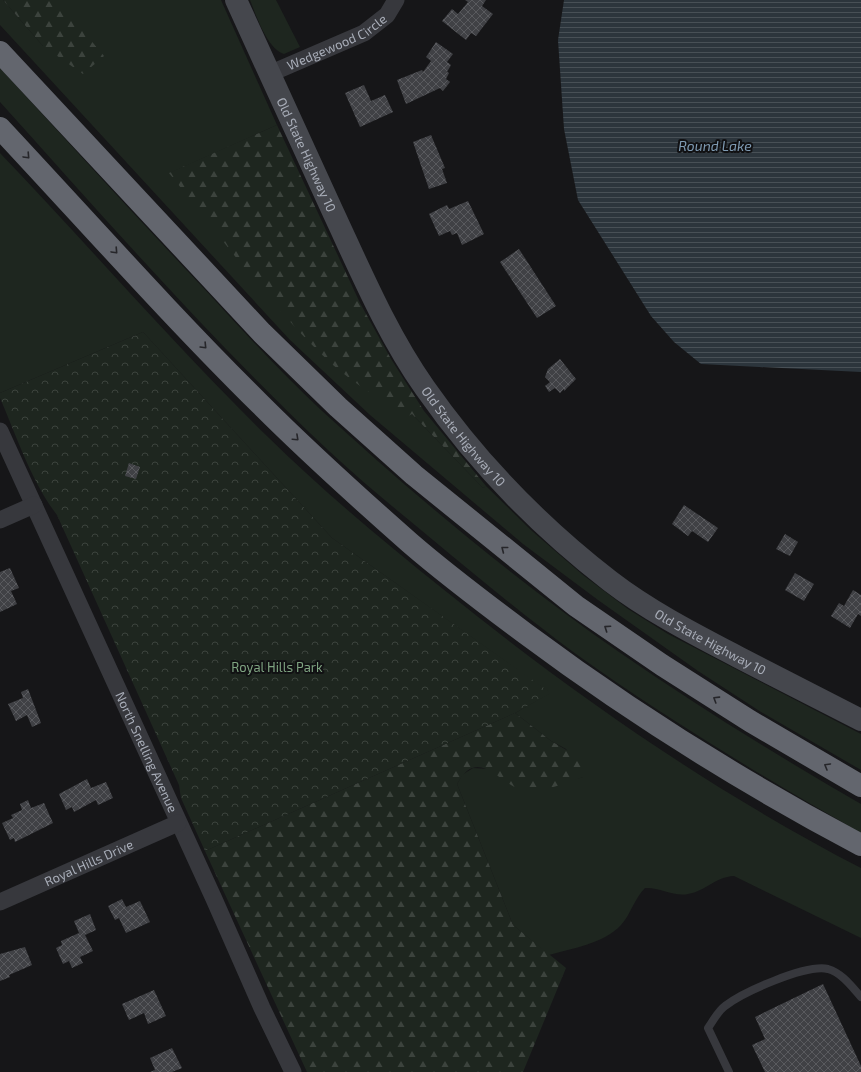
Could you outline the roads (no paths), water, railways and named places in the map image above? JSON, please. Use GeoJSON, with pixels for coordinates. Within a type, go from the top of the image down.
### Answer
{"type":"FeatureCollection","features":[{"type":"Feature","properties":{"kind":"highway"},"geometry":{"type":"LineString","coordinates":[[0,52],[262,333],[338,407],[414,475],[576,606],[662,665],[750,721],[861,786]]}},
{"type":"Feature","properties":{"kind":"highway"},"geometry":{"type":"LineString","coordinates":[[0,128],[260,404],[411,544],[492,609],[561,660],[637,713],[721,766],[806,816],[861,845]]}},
{"type":"Feature","properties":{"kind":"street","name":"Old State Highway 10"},"geometry":{"type":"LineString","coordinates":[[236,0],[358,267],[395,339],[425,387],[459,433],[491,471],[542,524],[611,582],[704,639],[861,720]]}},
{"type":"Feature","properties":{"kind":"street","name":"Wedgewood Circle"},"geometry":{"type":"LineString","coordinates":[[269,74],[364,33],[387,15],[396,0]]}},
{"type":"Feature","properties":{"kind":"street","name":"North Snelling Avenue"},"geometry":{"type":"LineString","coordinates":[[0,431],[262,1008],[293,1072]]}},
{"type":"Feature","properties":{"kind":"street"},"geometry":{"type":"LineString","coordinates":[[0,520],[34,505]]}},
{"type":"Feature","properties":{"kind":"street","name":"Royal Hills Drive"},"geometry":{"type":"LineString","coordinates":[[0,902],[178,823]]}},
{"type":"Feature","properties":{"kind":"lane"},"geometry":{"type":"LineString","coordinates":[[728,1072],[708,1028],[724,1006],[757,988],[808,969],[829,969],[842,976],[861,997]]}},
{"type":"Feature","properties":{"kind":"water","name":"Round Lake"},"geometry":{"type":"Polygon","coordinates":[[[564,0],[861,0],[861,372],[701,364],[674,342],[651,316],[578,200],[564,129],[558,40],[564,0]]]}},
{"type":"Feature","properties":{"kind":"park label","name":"Royal Hills Park"},"geometry":{"type":"Point","coordinates":[277,667]}}]}
